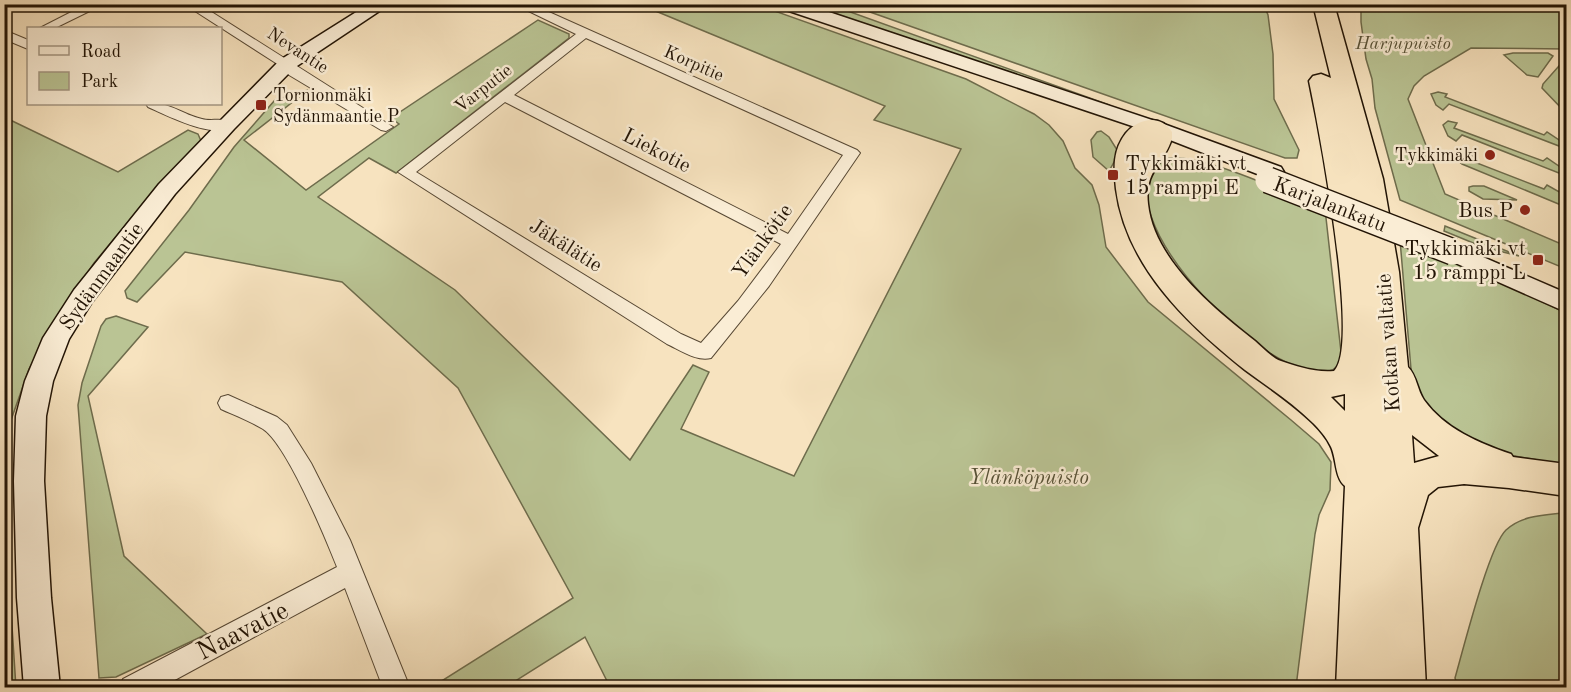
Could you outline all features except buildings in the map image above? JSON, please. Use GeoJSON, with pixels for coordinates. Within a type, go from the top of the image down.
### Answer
{"type":"FeatureCollection","features":[{"type":"Feature","properties":{"kind":"highway","name":"Kotkan valtatie"},"geometry":{"type":"LineString","coordinates":[[1303,4],[1335,144],[1375,342]]}},
{"type":"Feature","properties":{"kind":"highway","name":"Kotkan valtatie"},"geometry":{"type":"LineString","coordinates":[[1323,4],[1369,179],[1384,272],[1365,438],[1403,687]]}},
{"type":"Feature","properties":{"kind":"highway"},"geometry":{"type":"LineString","coordinates":[[1150,135],[1144,162],[1135,182],[1135,214],[1152,255],[1174,284],[1210,322],[1318,406],[1343,433],[1351,446],[1381,543]]}},
{"type":"Feature","properties":{"kind":"highway"},"geometry":{"type":"LineString","coordinates":[[1251,355],[1297,379],[1321,384],[1334,383],[1351,376],[1375,342],[1405,402],[1425,426],[1458,449],[1522,473]]}},
{"type":"Feature","properties":{"kind":"highway"},"geometry":{"type":"LineString","coordinates":[[1381,543],[1415,483],[1423,476],[1447,470],[1522,473],[1566,480]]}},
{"type":"Feature","properties":{"kind":"highway","name":"Kotkan valtatie"},"geometry":{"type":"LineString","coordinates":[[1359,687],[1381,543]]}},
{"type":"Feature","properties":{"kind":"main road","name":"Sydänmaantie"},"geometry":{"type":"LineString","coordinates":[[42,687],[34,598],[29,481],[31,416],[39,381],[56,338],[83,296],[167,189],[227,125],[287,64],[382,4]]}},
{"type":"Feature","properties":{"kind":"main road","name":"Karjalankatu"},"geometry":{"type":"LineString","coordinates":[[786,4],[955,62],[1034,99],[1270,176],[1455,248],[1566,286]]}},
{"type":"Feature","properties":{"kind":"main road","name":"Karjalankatu"},"geometry":{"type":"LineString","coordinates":[[1455,248],[1566,303]]}},
{"type":"Feature","properties":{"kind":"street"},"geometry":{"type":"LineString","coordinates":[[48,27],[98,4]]}},
{"type":"Feature","properties":{"kind":"street","name":"Nevantie"},"geometry":{"type":"LineString","coordinates":[[190,4],[287,64],[294,72],[386,127]]}},
{"type":"Feature","properties":{"kind":"street"},"geometry":{"type":"LineString","coordinates":[[203,13],[222,4]]}},
{"type":"Feature","properties":{"kind":"street","name":"Korpitie"},"geometry":{"type":"LineString","coordinates":[[520,4],[852,153]]}},
{"type":"Feature","properties":{"kind":"street","name":"Varputie"},"geometry":{"type":"LineString","coordinates":[[406,172],[585,33]]}},
{"type":"Feature","properties":{"kind":"street"},"geometry":{"type":"LineString","coordinates":[[4,34],[25,41]]}},
{"type":"Feature","properties":{"kind":"street","name":"Liekotie"},"geometry":{"type":"LineString","coordinates":[[504,96],[790,242]]}},
{"type":"Feature","properties":{"kind":"street"},"geometry":{"type":"LineString","coordinates":[[155,105],[200,124],[227,125]]}},
{"type":"Feature","properties":{"kind":"street","name":"Ylänkötie"},"geometry":{"type":"LineString","coordinates":[[704,352],[790,242],[852,153]]}},
{"type":"Feature","properties":{"kind":"street","name":"Jäkälätie"},"geometry":{"type":"LineString","coordinates":[[406,172],[674,339],[704,352]]}},
{"type":"Feature","properties":{"kind":"street"},"geometry":{"type":"LineString","coordinates":[[228,403],[270,423],[279,431],[303,469],[351,572],[397,687]]}},
{"type":"Feature","properties":{"kind":"street","name":"Naavatie"},"geometry":{"type":"LineString","coordinates":[[132,687],[351,572]]}},
{"type":"Feature","properties":{"kind":"green space","name":"Ylänköpuisto"},"geometry":{"type":"Polygon","coordinates":[[[641,5],[758,5],[966,79],[1034,114],[1049,125],[1063,141],[1075,168],[1092,185],[1099,205],[1106,247],[1148,302],[1319,444],[1331,462],[1330,490],[1319,515],[1315,534],[1296,687],[610,687],[585,637],[506,687],[432,687],[573,598],[458,388],[342,282],[185,252],[137,302],[127,298],[125,291],[189,210],[234,147],[275,100],[308,90],[244,140],[306,190],[399,124],[391,118],[538,20],[569,34],[569,38],[396,173],[369,158],[318,197],[455,290],[630,460],[693,365],[709,372],[681,429],[794,476],[961,149],[874,120],[885,106],[641,5]]]}},
{"type":"Feature","properties":{"kind":"green space"},"geometry":{"type":"Polygon","coordinates":[[[799,5],[831,5],[1109,105],[1107,108],[799,5]]]}},
{"type":"Feature","properties":{"kind":"green space"},"geometry":{"type":"Polygon","coordinates":[[[850,5],[1264,5],[1268,15],[1273,54],[1274,99],[1299,150],[1297,158],[1285,158],[850,5]]]}},
{"type":"Feature","properties":{"kind":"green space"},"geometry":{"type":"Polygon","coordinates":[[[1366,5],[1566,5],[1566,49],[1471,48],[1424,76],[1414,86],[1408,99],[1445,194],[1566,246],[1566,269],[1400,200],[1375,108],[1372,79],[1366,59],[1361,12],[1366,5]]]}},
{"type":"Feature","properties":{"kind":"green space","name":"Harjupuisto"},"geometry":{"type":"Polygon","coordinates":[[[1548,53],[1553,56],[1538,77],[1527,75],[1504,55],[1548,53]]]}},
{"type":"Feature","properties":{"kind":"green space"},"geometry":{"type":"Polygon","coordinates":[[[1566,58],[1566,119],[1563,110],[1542,88],[1566,58]]]}},
{"type":"Feature","properties":{"kind":"green space"},"geometry":{"type":"Polygon","coordinates":[[[1438,92],[1447,94],[1445,97],[1544,135],[1547,132],[1562,142],[1559,146],[1449,104],[1443,110],[1436,105],[1431,94],[1438,92]]]}},
{"type":"Feature","properties":{"kind":"green space"},"geometry":{"type":"Polygon","coordinates":[[[4,117],[118,172],[188,130],[198,134],[201,141],[148,198],[94,263],[55,322],[29,369],[10,423],[10,595],[16,688],[4,687],[4,117]]]}},
{"type":"Feature","properties":{"kind":"green space"},"geometry":{"type":"Polygon","coordinates":[[[1448,121],[1457,123],[1454,128],[1543,161],[1547,158],[1566,171],[1564,175],[1462,135],[1456,141],[1448,136],[1443,125],[1448,121]]]}},
{"type":"Feature","properties":{"kind":"green space"},"geometry":{"type":"Polygon","coordinates":[[[1101,131],[1109,137],[1119,153],[1109,171],[1093,157],[1091,140],[1097,132],[1101,131]]]}},
{"type":"Feature","properties":{"kind":"green space"},"geometry":{"type":"Polygon","coordinates":[[[1462,153],[1473,155],[1469,160],[1544,189],[1547,185],[1563,194],[1565,199],[1561,205],[1462,164],[1456,159],[1462,153]]]}},
{"type":"Feature","properties":{"kind":"green space"},"geometry":{"type":"Polygon","coordinates":[[[1169,158],[1185,159],[1225,169],[1325,209],[1342,361],[1320,372],[1286,362],[1246,336],[1206,299],[1173,258],[1151,216],[1148,181],[1169,158]]]}},
{"type":"Feature","properties":{"kind":"green space"},"geometry":{"type":"Polygon","coordinates":[[[1484,186],[1517,200],[1483,199],[1469,191],[1469,187],[1484,186]]]}},
{"type":"Feature","properties":{"kind":"green space"},"geometry":{"type":"Polygon","coordinates":[[[1445,226],[1519,256],[1483,247],[1444,231],[1445,226]]]}},
{"type":"Feature","properties":{"kind":"green space"},"geometry":{"type":"Polygon","coordinates":[[[1400,240],[1443,255],[1566,313],[1566,465],[1509,455],[1470,443],[1417,398],[1411,369],[1400,240]]]}},
{"type":"Feature","properties":{"kind":"green space"},"geometry":{"type":"Polygon","coordinates":[[[116,316],[148,327],[88,396],[124,556],[207,634],[116,677],[99,678],[78,405],[82,383],[101,326],[106,319],[116,316]]]}},
{"type":"Feature","properties":{"kind":"green space"},"geometry":{"type":"Polygon","coordinates":[[[1562,513],[1566,515],[1566,687],[1458,687],[1455,678],[1470,623],[1499,540],[1506,530],[1518,522],[1532,517],[1562,513]]]}},
{"type":"Feature","properties":{"kind":"place","name":"Tornionmäki Sydänmaantie P"},"geometry":{"type":"Point","coordinates":[261,105]}},
{"type":"Feature","properties":{"kind":"place","name":"Tykkimäki"},"geometry":{"type":"Point","coordinates":[1490,155]}},
{"type":"Feature","properties":{"kind":"place","name":"Tykkimäki vt 15 ramppi E"},"geometry":{"type":"Point","coordinates":[1113,175]}},
{"type":"Feature","properties":{"kind":"place","name":"Bus P"},"geometry":{"type":"Point","coordinates":[1525,210]}},
{"type":"Feature","properties":{"kind":"place","name":"Tykkimäki vt 15 ramppi L"},"geometry":{"type":"Point","coordinates":[1538,260]}}]}
